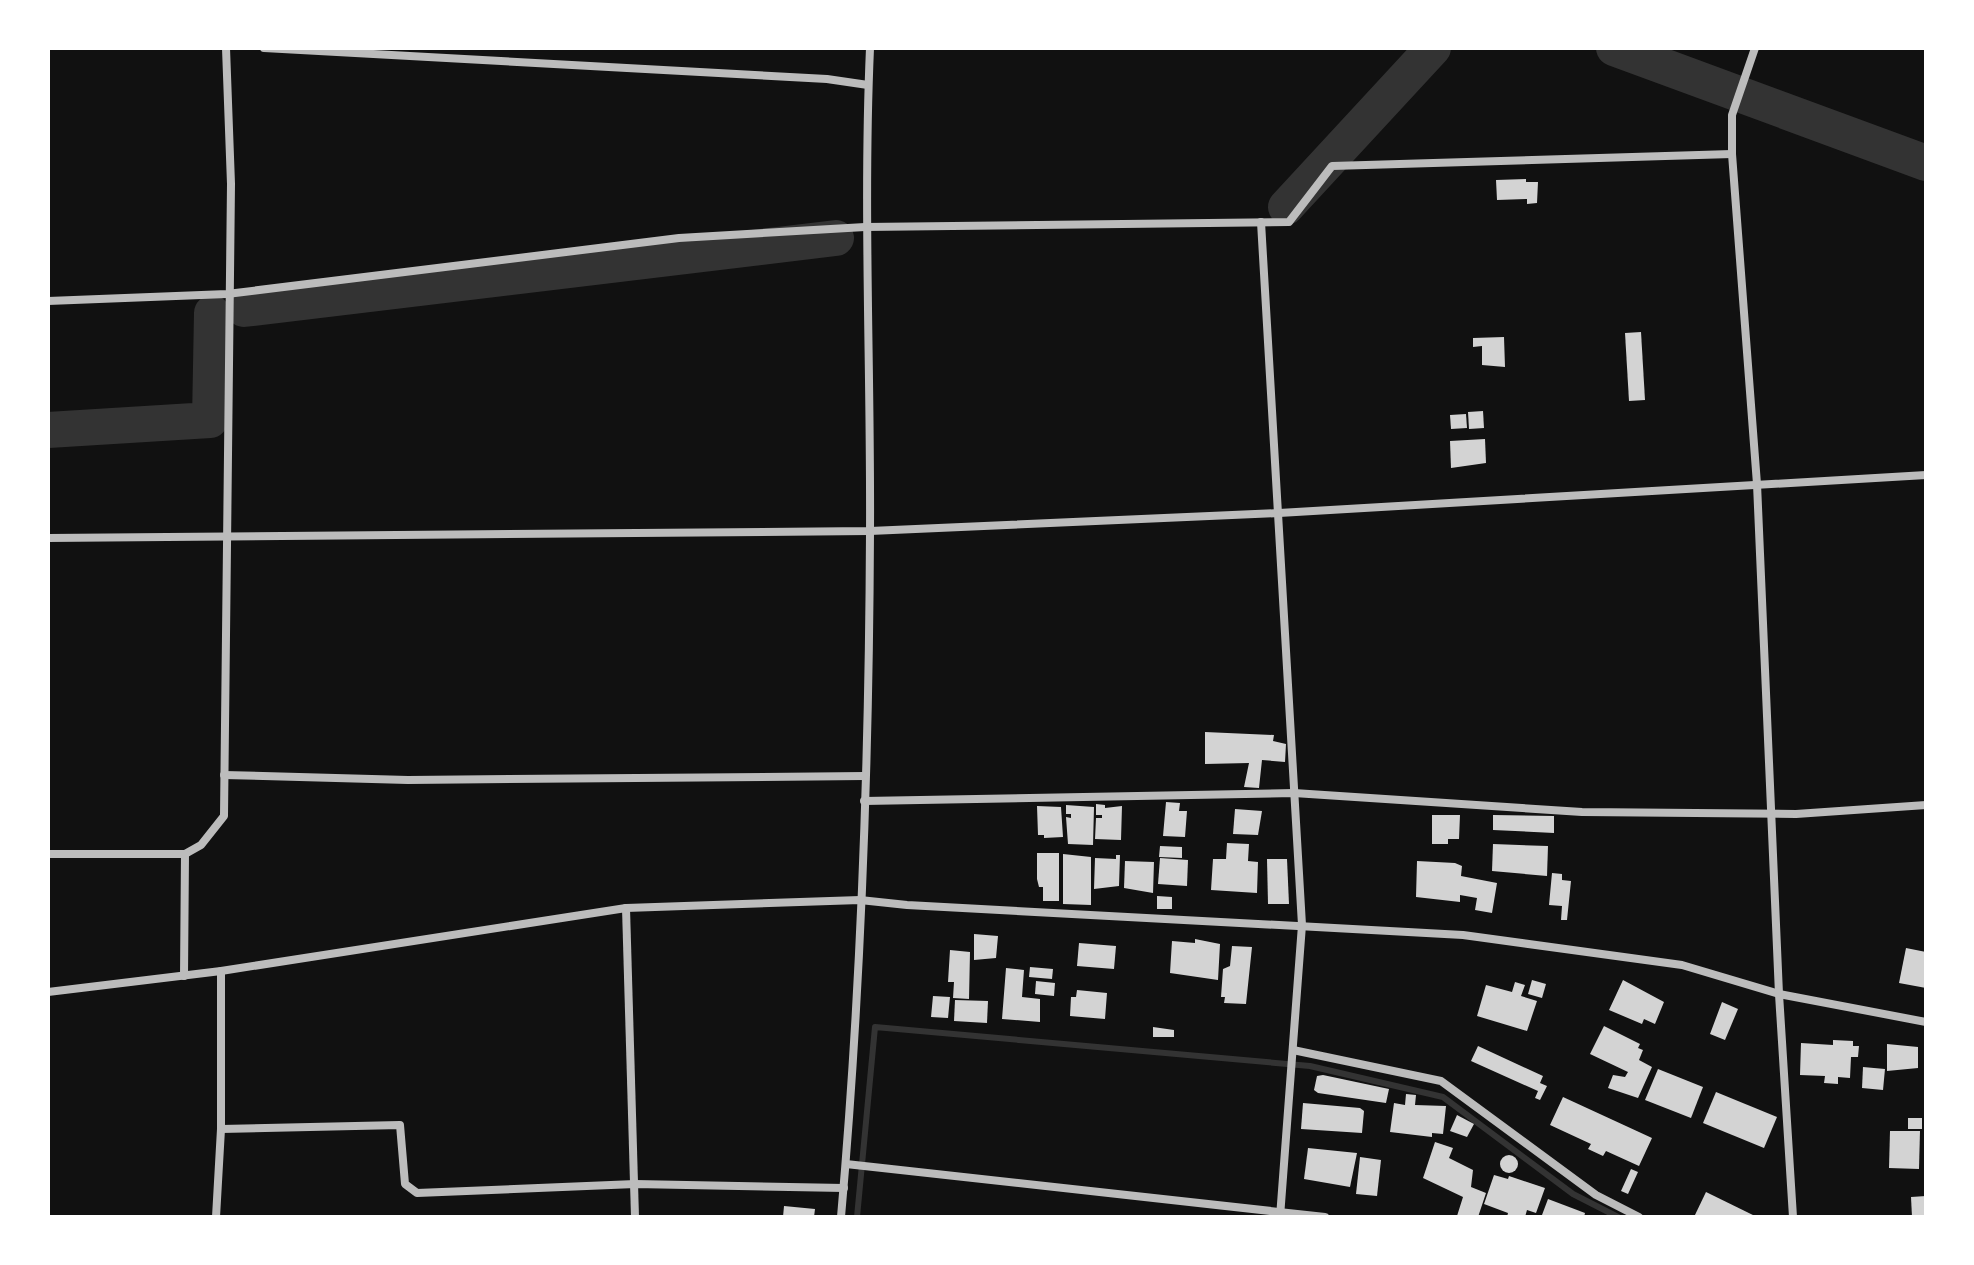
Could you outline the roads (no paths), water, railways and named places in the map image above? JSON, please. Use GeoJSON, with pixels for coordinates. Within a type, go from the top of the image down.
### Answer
{"type":"FeatureCollection","features":[{"type":"Feature","properties":{"kind":"street"},"geometry":{"type":"LineString","coordinates":[[48,854],[185,854],[201,845],[224,816],[224,536],[231,184],[226,48]]}},
{"type":"Feature","properties":{"kind":"street"},"geometry":{"type":"LineString","coordinates":[[264,48],[811,78],[868,85]]}},
{"type":"Feature","properties":{"kind":"street"},"geometry":{"type":"LineString","coordinates":[[841,1217],[865,776],[870,531],[865,227],[870,48]]}},
{"type":"Feature","properties":{"kind":"street"},"geometry":{"type":"LineString","coordinates":[[1753,52],[1732,115],[1732,154],[1757,484],[1779,994],[1793,1217]]}},
{"type":"Feature","properties":{"kind":"street"},"geometry":{"type":"LineString","coordinates":[[48,301],[227,294],[679,238],[865,227],[1289,222],[1332,166],[1732,154]]}},
{"type":"Feature","properties":{"kind":"street"},"geometry":{"type":"LineString","coordinates":[[1261,222],[1302,925],[1281,1214]]}},
{"type":"Feature","properties":{"kind":"street"},"geometry":{"type":"LineString","coordinates":[[48,538],[870,531],[1279,513],[1926,475]]}},
{"type":"Feature","properties":{"kind":"street"},"geometry":{"type":"LineString","coordinates":[[224,775],[408,780],[865,776]]}},
{"type":"Feature","properties":{"kind":"street"},"geometry":{"type":"LineString","coordinates":[[864,801],[1294,793],[1582,812],[1773,813],[1926,805]]}},
{"type":"Feature","properties":{"kind":"street"},"geometry":{"type":"LineString","coordinates":[[184,976],[185,854]]}},
{"type":"Feature","properties":{"kind":"street"},"geometry":{"type":"LineString","coordinates":[[48,992],[221,971],[626,908],[860,900],[1463,935],[1682,965],[1779,994],[1926,1022]]}},
{"type":"Feature","properties":{"kind":"street"},"geometry":{"type":"LineString","coordinates":[[626,908],[635,1217]]}},
{"type":"Feature","properties":{"kind":"street"},"geometry":{"type":"LineString","coordinates":[[216,1217],[221,1129],[221,971]]}},
{"type":"Feature","properties":{"kind":"street"},"geometry":{"type":"LineString","coordinates":[[1293,1055],[1441,1081],[1596,1195],[1639,1217]]}},
{"type":"Feature","properties":{"kind":"street"},"geometry":{"type":"LineString","coordinates":[[221,1129],[400,1125],[405,1184],[417,1193],[635,1184],[844,1188]]}},
{"type":"Feature","properties":{"kind":"street"},"geometry":{"type":"LineString","coordinates":[[846,1164],[1325,1217]]}},
{"type":"Feature","properties":{"kind":"waterway"},"geometry":{"type":"LineString","coordinates":[[1286,207],[1433,48]]}},
{"type":"Feature","properties":{"kind":"waterway"},"geometry":{"type":"LineString","coordinates":[[1614,48],[1926,163]]}},
{"type":"Feature","properties":{"kind":"waterway"},"geometry":{"type":"LineString","coordinates":[[244,309],[836,238]]}},
{"type":"Feature","properties":{"kind":"waterway"},"geometry":{"type":"LineString","coordinates":[[48,430],[210,420],[212,313]]}},
{"type":"Feature","properties":{"kind":"waterway"},"geometry":{"type":"LineString","coordinates":[[857,1217],[875,1027],[1310,1066],[1443,1097],[1573,1194],[1618,1217]]}}]}
